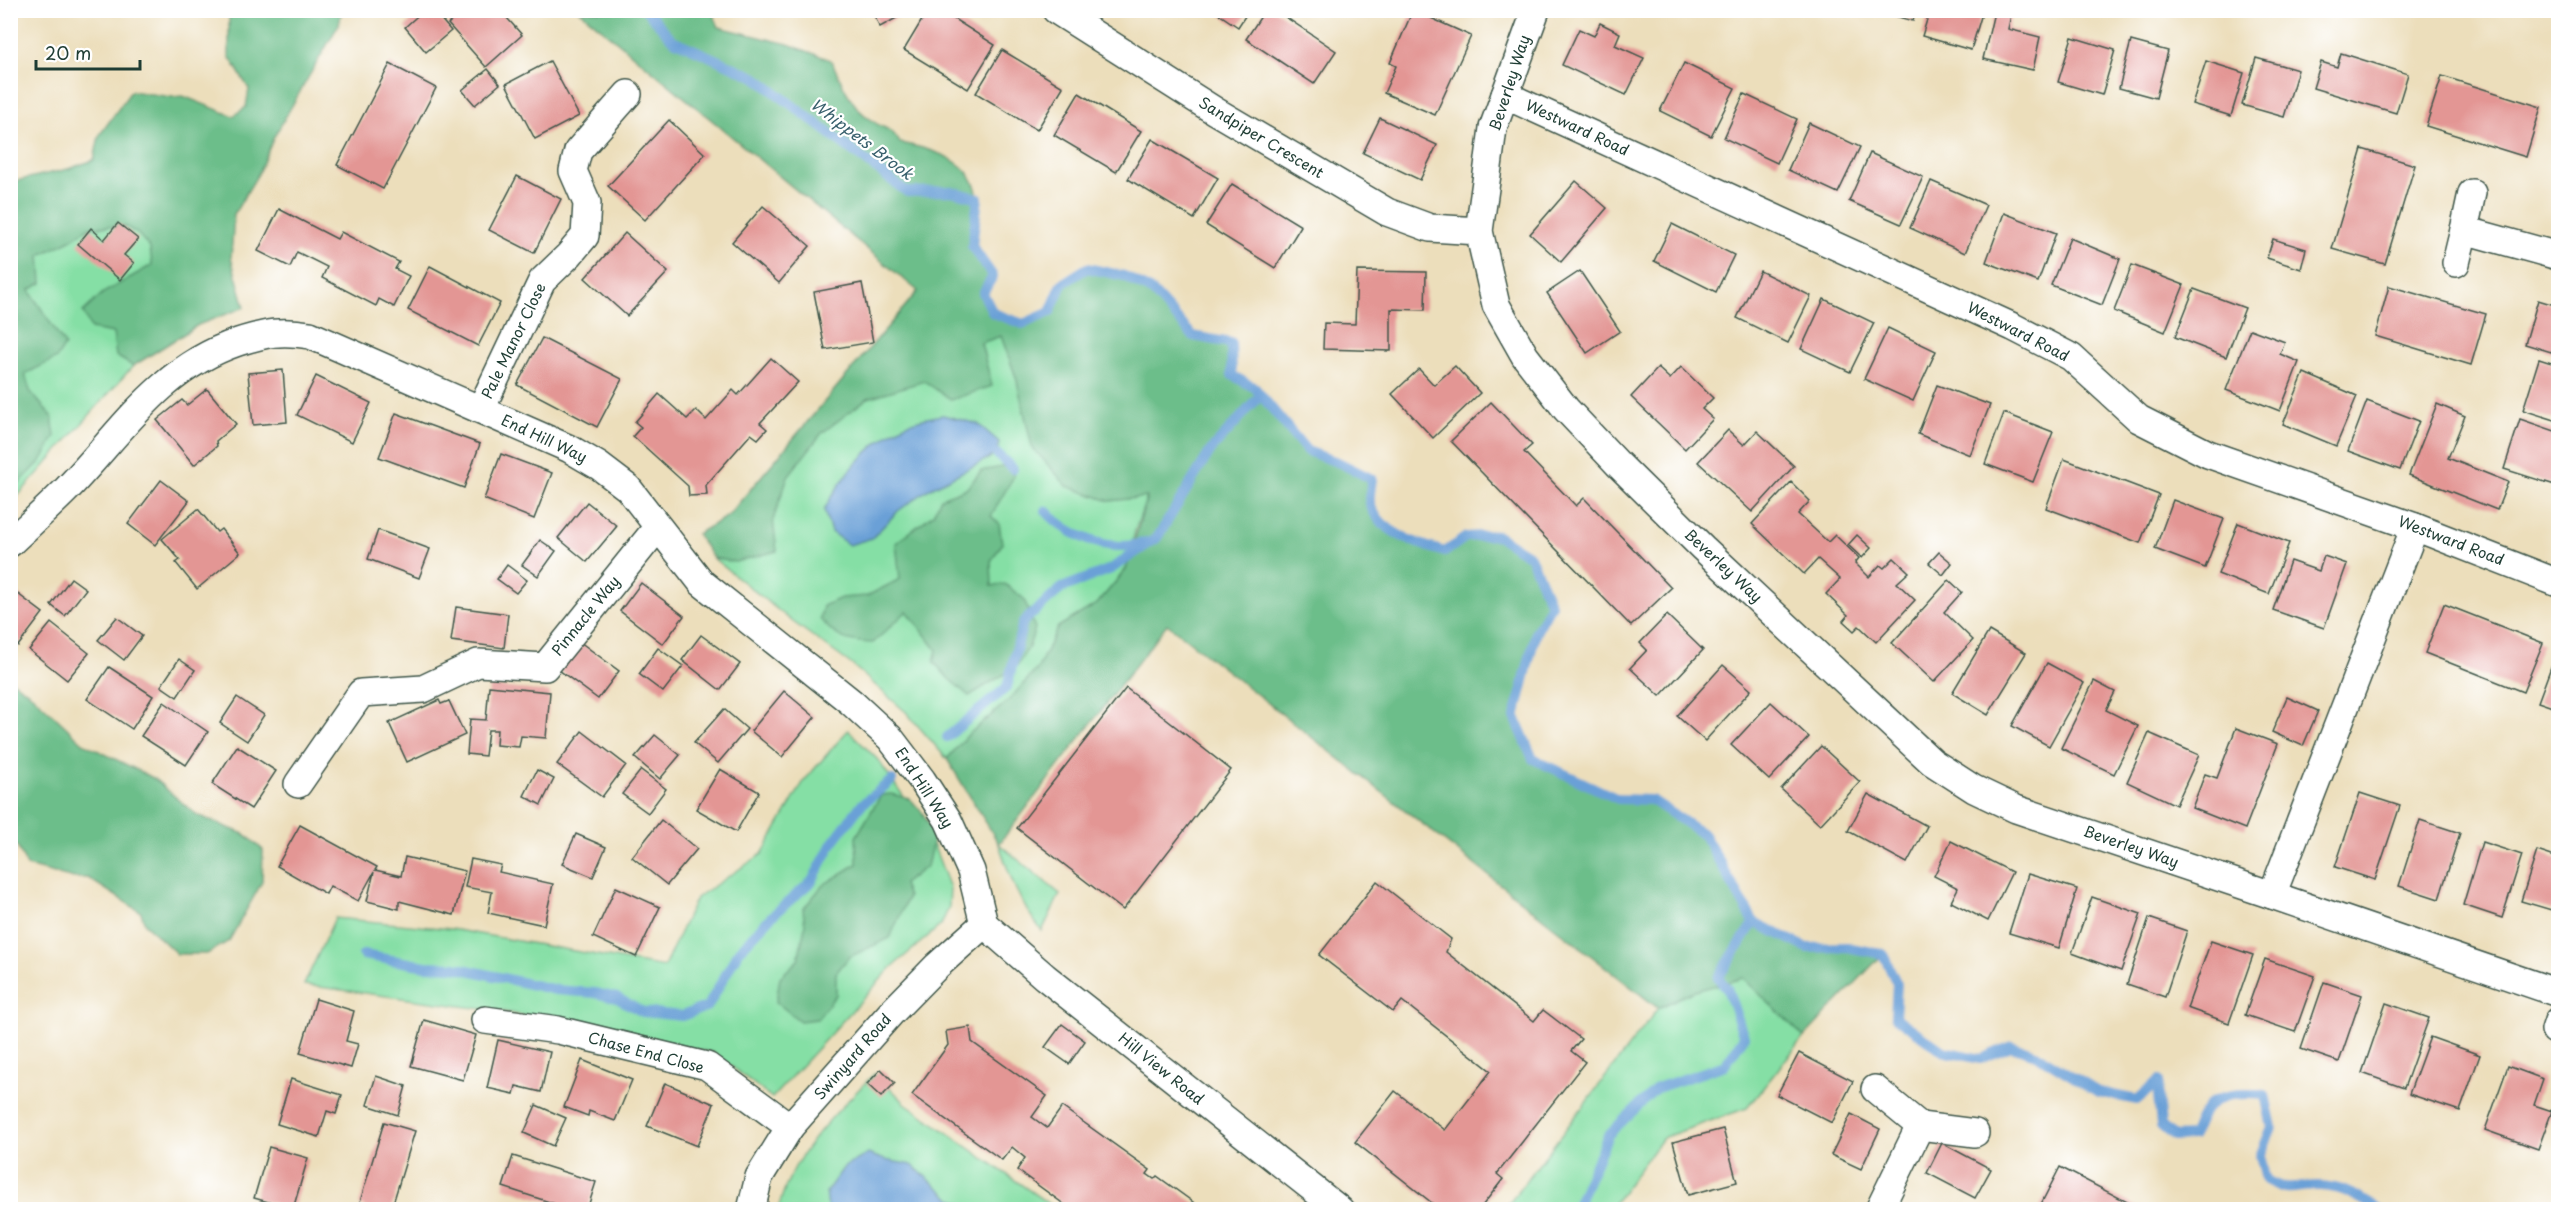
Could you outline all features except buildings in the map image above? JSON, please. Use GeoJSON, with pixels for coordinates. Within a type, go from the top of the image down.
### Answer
{"type":"FeatureCollection","features":[{"type":"Feature","properties":{"kind":"street","name":"Sandpiper Crescent"},"geometry":{"type":"LineString","coordinates":[[1056,10],[1215,111],[1387,212],[1430,228],[1479,231]]}},
{"type":"Feature","properties":{"kind":"street","name":"Beverley Way"},"geometry":{"type":"LineString","coordinates":[[1536,10],[1493,128],[1479,231],[1496,305],[1525,356],[1566,409],[1703,548],[1932,762],[1974,789],[2016,809],[2559,993]]}},
{"type":"Feature","properties":{"kind":"street","name":"Pale Manor Close"},"geometry":{"type":"LineString","coordinates":[[481,409],[542,281],[585,236],[587,203],[573,171],[578,151],[628,94]]}},
{"type":"Feature","properties":{"kind":"street","name":"Westward Road"},"geometry":{"type":"LineString","coordinates":[[1505,95],[2013,327],[2071,357],[2139,419],[2208,454],[2415,527],[2559,583]]}},
{"type":"Feature","properties":{"kind":"street"},"geometry":{"type":"LineString","coordinates":[[2456,263],[2472,193]]}},
{"type":"Feature","properties":{"kind":"street"},"geometry":{"type":"LineString","coordinates":[[2464,230],[2559,256]]}},
{"type":"Feature","properties":{"kind":"street","name":"End Hill Way"},"geometry":{"type":"LineString","coordinates":[[10,543],[64,491],[119,428],[160,386],[203,356],[268,332],[287,331],[310,335],[570,449],[599,466],[628,488],[702,583],[851,702],[897,746],[948,820],[971,871],[984,924]]}},
{"type":"Feature","properties":{"kind":"street"},"geometry":{"type":"LineString","coordinates":[[2272,895],[2415,527]]}},
{"type":"Feature","properties":{"kind":"street","name":"Pinnacle Way"},"geometry":{"type":"LineString","coordinates":[[298,784],[361,693],[423,689],[478,663],[545,667],[657,528]]}},
{"type":"Feature","properties":{"kind":"street","name":"Swinyard Road"},"geometry":{"type":"LineString","coordinates":[[751,1209],[759,1177],[790,1127],[891,1013],[937,966],[984,924]]}},
{"type":"Feature","properties":{"kind":"street","name":"Hill View Road"},"geometry":{"type":"LineString","coordinates":[[984,924],[1045,977],[1340,1209]]}},
{"type":"Feature","properties":{"kind":"street","name":"Chase End Close"},"geometry":{"type":"LineString","coordinates":[[485,1020],[558,1030],[707,1066],[790,1127]]}},
{"type":"Feature","properties":{"kind":"street"},"geometry":{"type":"LineString","coordinates":[[1875,1089],[1920,1126],[1976,1133]]}},
{"type":"Feature","properties":{"kind":"street"},"geometry":{"type":"LineString","coordinates":[[1879,1209],[1920,1126]]}},
{"type":"Feature","properties":{"kind":"green space"},"geometry":{"type":"Polygon","coordinates":[[[229,11],[342,11],[339,24],[274,137],[258,174],[234,214],[231,258],[245,307],[198,325],[133,366],[116,356],[113,333],[91,329],[83,312],[103,293],[152,265],[150,248],[138,234],[125,226],[90,227],[67,242],[40,255],[42,283],[29,290],[65,345],[57,358],[25,374],[30,391],[52,417],[55,436],[41,461],[11,491],[11,182],[68,169],[94,160],[99,136],[131,91],[172,97],[183,96],[233,116],[246,107],[249,89],[229,56],[229,11]]]}},
{"type":"Feature","properties":{"kind":"green space"},"geometry":{"type":"Polygon","coordinates":[[[580,11],[712,11],[719,27],[788,44],[831,60],[847,93],[864,115],[890,131],[900,143],[938,153],[960,166],[969,175],[978,199],[972,246],[993,276],[983,293],[993,313],[1023,324],[1050,312],[1062,284],[1087,268],[1124,276],[1153,292],[1193,336],[1231,343],[1232,375],[1251,386],[1305,449],[1372,479],[1370,504],[1384,525],[1413,542],[1445,552],[1466,537],[1496,535],[1530,556],[1551,605],[1536,632],[1515,717],[1533,759],[1618,799],[1652,800],[1704,835],[1754,922],[1807,948],[1840,947],[1883,954],[1804,1037],[1743,978],[1691,992],[1658,1008],[1167,624],[999,844],[947,759],[968,735],[1009,700],[1038,668],[1058,627],[1097,604],[1126,570],[1147,497],[1109,501],[1067,486],[1032,447],[1016,377],[1001,336],[981,343],[992,386],[951,400],[924,381],[868,398],[822,433],[788,476],[773,520],[777,551],[735,562],[713,558],[697,534],[728,516],[918,291],[580,11]]]}},
{"type":"Feature","properties":{"kind":"green space"},"geometry":{"type":"Polygon","coordinates":[[[157,206],[198,325],[133,366],[17,497],[11,500],[11,229],[157,206]]]}},
{"type":"Feature","properties":{"kind":"green space"},"geometry":{"type":"Polygon","coordinates":[[[918,291],[993,313],[1016,377],[1109,501],[1147,496],[1135,531],[1126,569],[1097,604],[1058,627],[1038,668],[1009,700],[968,735],[947,759],[906,712],[851,664],[793,622],[713,558],[697,534],[728,516],[918,291]]]}},
{"type":"Feature","properties":{"kind":"green space"},"geometry":{"type":"Polygon","coordinates":[[[1007,466],[1014,476],[991,516],[999,523],[1002,544],[991,561],[992,586],[1005,584],[1024,599],[1035,628],[1029,647],[1016,667],[969,696],[934,662],[937,650],[907,611],[873,643],[856,642],[843,638],[820,619],[823,606],[841,598],[867,596],[900,579],[896,543],[933,514],[941,498],[967,488],[981,471],[1007,466]]]}},
{"type":"Feature","properties":{"kind":"green space"},"geometry":{"type":"Polygon","coordinates":[[[11,680],[32,695],[83,743],[153,778],[197,815],[246,835],[263,850],[262,882],[229,941],[207,954],[177,954],[145,924],[141,912],[88,878],[74,878],[27,866],[17,846],[11,841],[11,680]]]}},
{"type":"Feature","properties":{"kind":"green space"},"geometry":{"type":"Polygon","coordinates":[[[848,730],[878,760],[928,831],[950,888],[949,907],[941,925],[892,967],[772,1098],[714,1053],[505,1012],[304,985],[335,918],[451,929],[664,967],[696,898],[762,854],[804,781],[848,730]]]}},
{"type":"Feature","properties":{"kind":"green space"},"geometry":{"type":"Polygon","coordinates":[[[891,794],[910,799],[922,812],[932,830],[933,842],[927,866],[903,884],[908,897],[890,938],[849,957],[836,973],[836,995],[817,1019],[800,1021],[776,1002],[780,977],[798,960],[805,926],[803,909],[823,885],[857,864],[856,837],[881,795],[891,794]]]}},
{"type":"Feature","properties":{"kind":"green space"},"geometry":{"type":"Polygon","coordinates":[[[999,844],[1060,894],[1042,931],[1016,890],[999,844]]]}},
{"type":"Feature","properties":{"kind":"green space"},"geometry":{"type":"Polygon","coordinates":[[[1743,977],[1804,1037],[1747,1108],[1662,1138],[1610,1209],[1504,1210],[1658,1008],[1691,992],[1743,977]]]}},
{"type":"Feature","properties":{"kind":"green space"},"geometry":{"type":"Polygon","coordinates":[[[875,1073],[905,1103],[1056,1209],[778,1210],[793,1170],[804,1152],[830,1119],[875,1073]]]}},
{"type":"Feature","properties":{"kind":"water"},"geometry":{"type":"Polygon","coordinates":[[[943,415],[978,424],[999,442],[997,454],[929,489],[898,511],[872,538],[849,545],[831,532],[824,510],[838,486],[866,453],[887,435],[904,425],[943,415]]]}},
{"type":"Feature","properties":{"kind":"water"},"geometry":{"type":"Polygon","coordinates":[[[868,1154],[912,1165],[952,1199],[975,1209],[828,1209],[826,1192],[844,1167],[868,1154]]]}},
{"type":"Feature","properties":{"kind":"waterway","name":"Whippets Brook"},"geometry":{"type":"LineString","coordinates":[[646,10],[673,40],[755,77],[907,192],[951,191],[978,198],[972,246],[993,276],[983,293],[993,313],[1023,324],[1050,312],[1062,284],[1087,268],[1124,276],[1153,292],[1193,336],[1231,343],[1232,375],[1255,388],[1307,451],[1340,463],[1372,479],[1370,504],[1384,525],[1413,542],[1445,552],[1466,537],[1496,535],[1530,556],[1551,605],[1536,632],[1515,717],[1533,759],[1618,799],[1652,800],[1704,835],[1754,922],[1807,948],[1846,947],[1883,954],[1897,984],[1895,1017],[1943,1051],[1981,1059],[2011,1046],[2036,1054],[2098,1092],[2137,1100],[2159,1081],[2161,1126],[2174,1137],[2193,1136],[2204,1112],[2218,1099],[2239,1094],[2265,1095],[2272,1127],[2260,1156],[2266,1180],[2288,1188],[2311,1186],[2336,1188],[2380,1210]]}},
{"type":"Feature","properties":{"kind":"waterway"},"geometry":{"type":"LineString","coordinates":[[947,737],[1007,687],[1023,622],[1062,588],[1111,569],[1157,538],[1211,450],[1260,396]]}},
{"type":"Feature","properties":{"kind":"waterway"},"geometry":{"type":"LineString","coordinates":[[997,454],[1013,469]]}},
{"type":"Feature","properties":{"kind":"waterway"},"geometry":{"type":"LineString","coordinates":[[1046,511],[1067,528],[1092,541],[1119,546],[1146,542]]}},
{"type":"Feature","properties":{"kind":"waterway"},"geometry":{"type":"LineString","coordinates":[[363,955],[426,966],[454,967],[556,990],[595,993],[617,998],[643,1012],[682,1016],[708,1006],[739,951],[771,917],[812,881],[833,842],[861,805],[892,780]]}},
{"type":"Feature","properties":{"kind":"waterway"},"geometry":{"type":"LineString","coordinates":[[1575,1210],[1608,1135],[1657,1088],[1725,1065],[1744,1037],[1727,988],[1718,978],[1754,922]]}}]}
